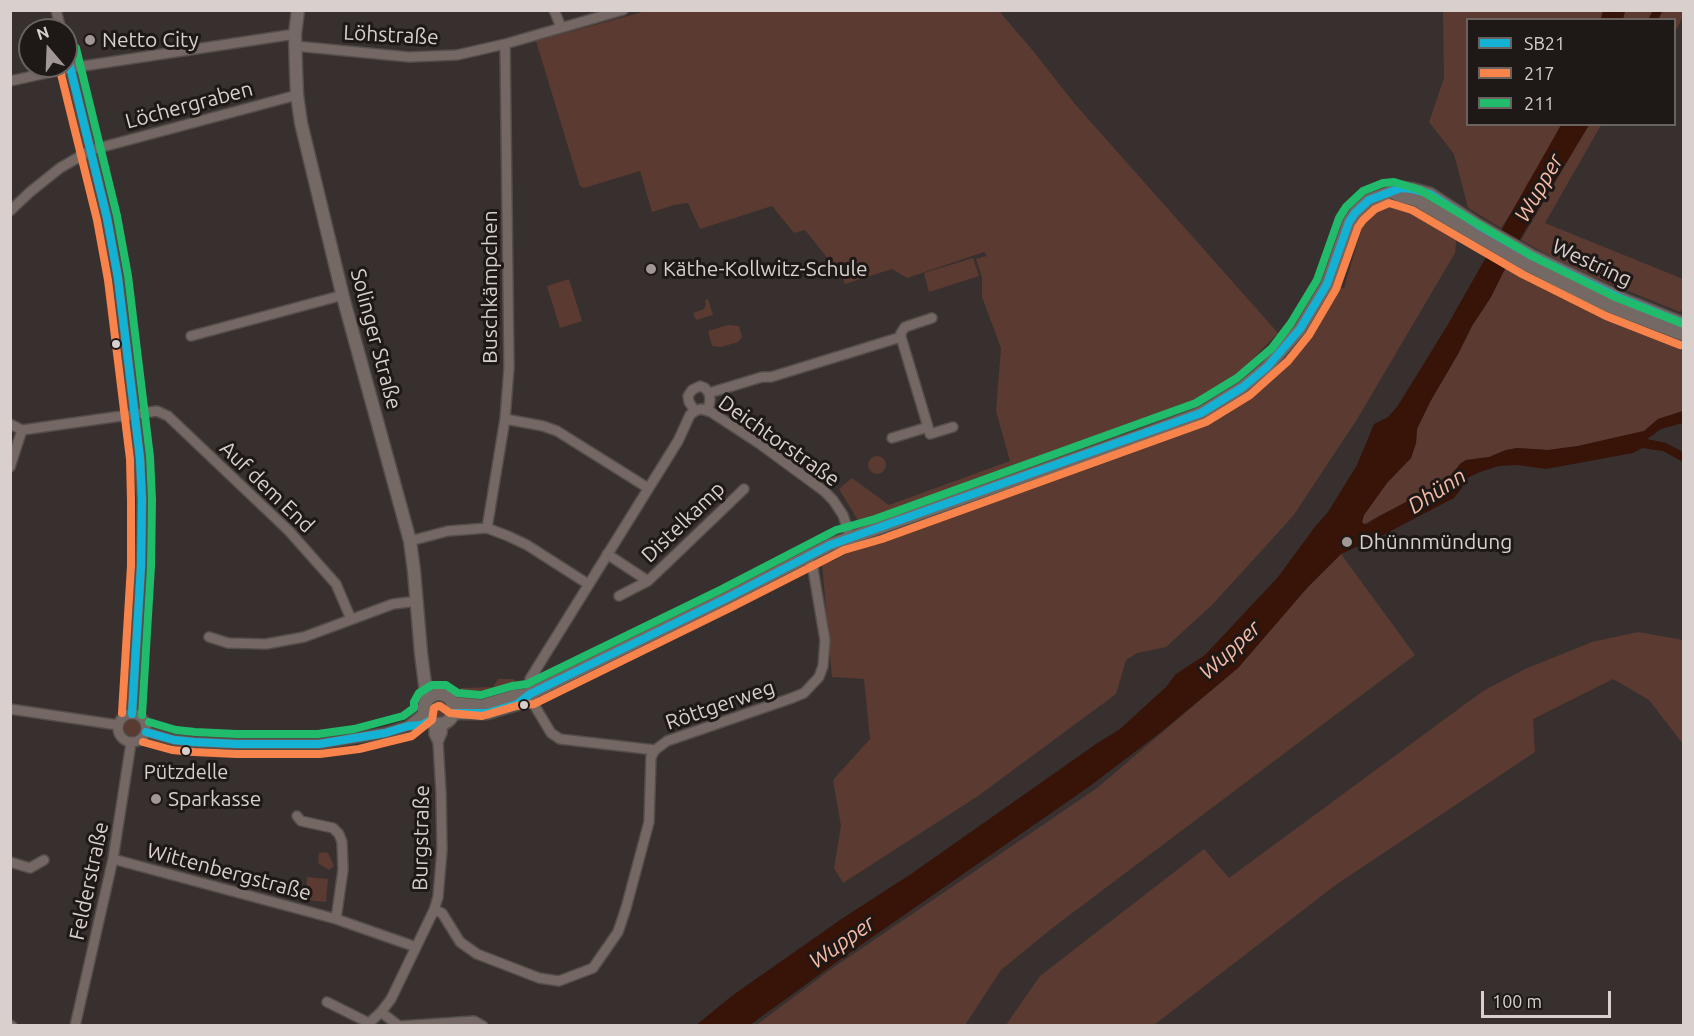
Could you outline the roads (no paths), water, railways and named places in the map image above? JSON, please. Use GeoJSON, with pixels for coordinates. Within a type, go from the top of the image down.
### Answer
{"type":"FeatureCollection","features":[{"type":"Feature","properties":{"kind":"main road","name":"Solinger Straße"},"geometry":{"type":"LineString","coordinates":[[298,10],[295,40],[297,95],[308,156],[410,542],[427,700]]}},
{"type":"Feature","properties":{"kind":"main road","name":"Westring"},"geometry":{"type":"LineString","coordinates":[[453,708],[487,713],[517,704],[530,694],[830,545],[1201,412],[1243,387],[1280,355],[1316,306],[1327,284],[1349,222],[1355,213],[1369,200],[1392,192],[1444,210],[1530,261],[1683,324]]}},
{"type":"Feature","properties":{"kind":"main road"},"geometry":{"type":"LineString","coordinates":[[1530,261],[1611,307],[1683,335]]}},
{"type":"Feature","properties":{"kind":"main road","name":"Solinger Straße"},"geometry":{"type":"LineString","coordinates":[[426,678],[439,694]]}},
{"type":"Feature","properties":{"kind":"main road"},"geometry":{"type":"LineString","coordinates":[[439,694],[447,697],[453,708],[449,720],[433,720],[424,706],[427,700],[439,694]]}},
{"type":"Feature","properties":{"kind":"street"},"geometry":{"type":"LineString","coordinates":[[554,10],[561,27]]}},
{"type":"Feature","properties":{"kind":"street","name":"Löhstraße"},"geometry":{"type":"LineString","coordinates":[[78,67],[295,40],[409,57],[457,55],[505,44],[623,10]]}},
{"type":"Feature","properties":{"kind":"street","name":"Buschkämpchen"},"geometry":{"type":"LineString","coordinates":[[487,528],[505,419],[509,368],[505,44]]}},
{"type":"Feature","properties":{"kind":"street"},"geometry":{"type":"LineString","coordinates":[[73,78],[107,218],[118,278],[140,458],[141,566],[132,714]]}},
{"type":"Feature","properties":{"kind":"street","name":"Löchergraben"},"geometry":{"type":"LineString","coordinates":[[10,212],[30,192],[60,168],[91,150],[297,95]]}},
{"type":"Feature","properties":{"kind":"street"},"geometry":{"type":"LineString","coordinates":[[191,336],[343,295]]}},
{"type":"Feature","properties":{"kind":"street","name":"Deichtorstraße"},"geometry":{"type":"LineString","coordinates":[[709,393],[762,377],[771,377],[901,337],[905,327],[932,318]]}},
{"type":"Feature","properties":{"kind":"street"},"geometry":{"type":"LineString","coordinates":[[901,337],[930,434],[952,427]]}},
{"type":"Feature","properties":{"kind":"street"},"geometry":{"type":"LineString","coordinates":[[530,694],[530,679],[678,441],[690,415],[701,410],[710,400],[709,393],[703,387],[698,386],[692,390],[688,399],[701,410]]}},
{"type":"Feature","properties":{"kind":"street","name":"Deichtorstraße"},"geometry":{"type":"LineString","coordinates":[[701,410],[715,414],[824,491],[843,515],[850,537]]}},
{"type":"Feature","properties":{"kind":"street","name":"Auf dem End"},"geometry":{"type":"LineString","coordinates":[[22,430],[157,411],[168,416],[289,531],[336,584],[351,619]]}},
{"type":"Feature","properties":{"kind":"street"},"geometry":{"type":"LineString","coordinates":[[505,419],[557,431],[648,488]]}},
{"type":"Feature","properties":{"kind":"street"},"geometry":{"type":"LineString","coordinates":[[10,424],[22,430],[10,467]]}},
{"type":"Feature","properties":{"kind":"street"},"geometry":{"type":"LineString","coordinates":[[892,438],[928,427]]}},
{"type":"Feature","properties":{"kind":"street","name":"Distelkamp"},"geometry":{"type":"LineString","coordinates":[[619,596],[648,581],[744,489]]}},
{"type":"Feature","properties":{"kind":"street"},"geometry":{"type":"LineString","coordinates":[[410,542],[448,531],[487,528],[527,545],[588,584]]}},
{"type":"Feature","properties":{"kind":"street","name":"Distelkamp"},"geometry":{"type":"LineString","coordinates":[[607,554],[648,581]]}},
{"type":"Feature","properties":{"kind":"street","name":"Röttgerweg"},"geometry":{"type":"LineString","coordinates":[[530,694],[551,733],[560,739],[655,750],[668,741],[804,693],[819,677],[823,666],[825,640],[813,569],[807,558]]}},
{"type":"Feature","properties":{"kind":"street"},"geometry":{"type":"LineString","coordinates":[[209,637],[228,643],[266,644],[304,637],[393,604],[418,601]]}},
{"type":"Feature","properties":{"kind":"street"},"geometry":{"type":"LineString","coordinates":[[10,709],[118,725]]}},
{"type":"Feature","properties":{"kind":"street"},"geometry":{"type":"LineString","coordinates":[[132,714],[138,715],[143,720],[146,732],[139,741],[131,743],[124,741],[119,735],[118,725],[123,717],[132,714]]}},
{"type":"Feature","properties":{"kind":"street"},"geometry":{"type":"LineString","coordinates":[[146,732],[174,740],[194,742],[319,744],[356,739],[421,725],[433,720]]}},
{"type":"Feature","properties":{"kind":"street","name":"Burgstraße"},"geometry":{"type":"LineString","coordinates":[[327,1002],[371,1024],[391,999],[434,910],[441,882],[442,850],[438,742],[434,734],[433,720]]}},
{"type":"Feature","properties":{"kind":"street","name":"Felderstraße"},"geometry":{"type":"LineString","coordinates":[[75,1026],[113,859],[131,743]]}},
{"type":"Feature","properties":{"kind":"street"},"geometry":{"type":"LineString","coordinates":[[434,910],[442,913],[460,942],[477,954],[539,978],[559,981],[593,968],[618,932],[626,908],[649,822],[651,757],[655,750]]}},
{"type":"Feature","properties":{"kind":"street","name":"Wittenbergstraße"},"geometry":{"type":"LineString","coordinates":[[297,816],[301,821],[333,828],[339,834],[342,842],[343,870],[336,919]]}},
{"type":"Feature","properties":{"kind":"street","name":"Wittenbergstraße"},"geometry":{"type":"LineString","coordinates":[[113,859],[336,919],[416,947]]}},
{"type":"Feature","properties":{"kind":"street"},"geometry":{"type":"LineString","coordinates":[[10,862],[30,868],[44,860]]}},
{"type":"Feature","properties":{"kind":"street"},"geometry":{"type":"LineString","coordinates":[[381,1012],[400,1026],[474,1021],[483,1026]]}},
{"type":"Feature","properties":{"kind":"water"},"geometry":{"type":"Polygon","coordinates":[[[1603,10],[1625,11],[1623,18],[1601,18],[1603,10]]]}},
{"type":"Feature","properties":{"kind":"water"},"geometry":{"type":"Polygon","coordinates":[[[1560,126],[1588,126],[1520,239],[1491,297],[1472,326],[1430,402],[1417,429],[1416,443],[1411,458],[1387,483],[1364,515],[1362,522],[1367,524],[1406,502],[1440,487],[1466,460],[1489,457],[1517,448],[1548,450],[1578,446],[1644,431],[1658,419],[1683,411],[1683,423],[1661,429],[1647,439],[1666,443],[1683,452],[1683,462],[1663,451],[1642,448],[1633,453],[1546,469],[1518,465],[1499,466],[1465,479],[1462,488],[1454,498],[1341,554],[1307,588],[1238,668],[1161,732],[1090,786],[845,956],[750,1025],[695,1026],[733,995],[843,918],[911,874],[1120,729],[1166,687],[1176,674],[1205,655],[1278,577],[1328,512],[1357,465],[1374,424],[1388,417],[1397,407],[1447,326],[1560,126]]]}},
{"type":"Feature","properties":{"kind":"waterway"},"geometry":{"type":"LineString","coordinates":[[1654,18],[1658,10]]}},
{"type":"Feature","properties":{"kind":"place","name":"Netto City"},"geometry":{"type":"Point","coordinates":[90,40]}},
{"type":"Feature","properties":{"kind":"place","name":"Käthe-Kollwitz-Schule"},"geometry":{"type":"Point","coordinates":[651,269]}},
{"type":"Feature","properties":{"kind":"place","name":"Dhünnmündung"},"geometry":{"type":"Point","coordinates":[1347,542]}},
{"type":"Feature","properties":{"kind":"place","name":"Pützdelle"},"geometry":{"type":"Point","coordinates":[186,751]}},
{"type":"Feature","properties":{"kind":"place","name":"Sparkasse"},"geometry":{"type":"Point","coordinates":[156,799]}},
{"type":"Feature","properties":{"kind":"water label","name":"Wupper"},"geometry":{"type":"Point","coordinates":[1539,188]}},
{"type":"Feature","properties":{"kind":"water label","name":"Dhünn"},"geometry":{"type":"Point","coordinates":[1437,491]}},
{"type":"Feature","properties":{"kind":"water label","name":"Wupper"},"geometry":{"type":"Point","coordinates":[1230,650]}},
{"type":"Feature","properties":{"kind":"water label","name":"Wupper"},"geometry":{"type":"Point","coordinates":[842,942]}}]}
